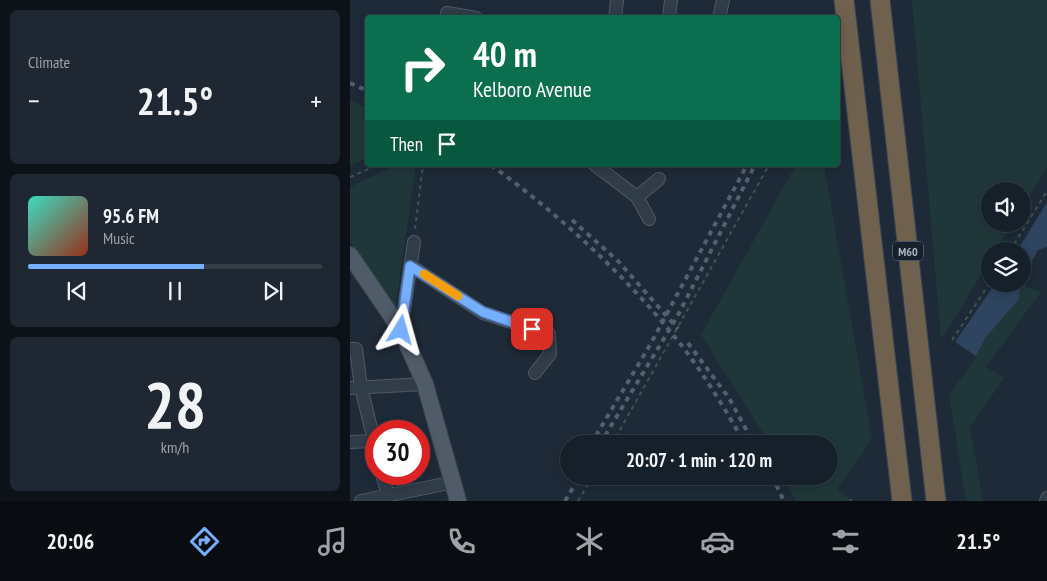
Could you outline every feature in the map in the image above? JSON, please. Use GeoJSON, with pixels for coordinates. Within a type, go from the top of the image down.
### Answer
{"type":"FeatureCollection","features":[{"type":"Feature","properties":{"kind":"highway","name":"M60"},"geometry":{"type":"LineString","coordinates":[[844,0],[902,501]]}},
{"type":"Feature","properties":{"kind":"highway","name":"M60"},"geometry":{"type":"LineString","coordinates":[[880,0],[936,501]]}},
{"type":"Feature","properties":{"kind":"highway","name":"M60"},"geometry":{"type":"LineString","coordinates":[[891,501],[893,419]]}},
{"type":"Feature","properties":{"kind":"highway","name":"M60"},"geometry":{"type":"LineString","coordinates":[[933,467],[940,501]]}},
{"type":"Feature","properties":{"kind":"main road"},"geometry":{"type":"LineString","coordinates":[[350,255],[401,330],[425,384],[458,501]]}},
{"type":"Feature","properties":{"kind":"street"},"geometry":{"type":"LineString","coordinates":[[446,15],[448,0]]}},
{"type":"Feature","properties":{"kind":"street"},"geometry":{"type":"LineString","coordinates":[[615,15],[617,0]]}},
{"type":"Feature","properties":{"kind":"street"},"geometry":{"type":"LineString","coordinates":[[670,15],[672,0]]}},
{"type":"Feature","properties":{"kind":"street"},"geometry":{"type":"LineString","coordinates":[[720,15],[723,0]]}},
{"type":"Feature","properties":{"kind":"street"},"geometry":{"type":"LineString","coordinates":[[598,167],[637,197],[649,219]]}},
{"type":"Feature","properties":{"kind":"street"},"geometry":{"type":"LineString","coordinates":[[637,197],[659,179]]}},
{"type":"Feature","properties":{"kind":"street"},"geometry":{"type":"LineString","coordinates":[[401,330],[414,242]]}},
{"type":"Feature","properties":{"kind":"street"},"geometry":{"type":"LineString","coordinates":[[410,266],[483,312],[549,334],[550,354],[535,373]]}},
{"type":"Feature","properties":{"kind":"street"},"geometry":{"type":"LineString","coordinates":[[350,349],[356,349],[356,387],[367,420]]}},
{"type":"Feature","properties":{"kind":"street"},"geometry":{"type":"LineString","coordinates":[[356,387],[425,384]]}},
{"type":"Feature","properties":{"kind":"street"},"geometry":{"type":"LineString","coordinates":[[350,442],[365,444]]}},
{"type":"Feature","properties":{"kind":"street"},"geometry":{"type":"LineString","coordinates":[[361,501],[454,482]]}},
{"type":"Feature","properties":{"kind":"street"},"geometry":{"type":"LineString","coordinates":[[385,485],[388,495]]}},
{"type":"Feature","properties":{"kind":"path"},"geometry":{"type":"LineString","coordinates":[[350,178],[374,167]]}},
{"type":"Feature","properties":{"kind":"path"},"geometry":{"type":"LineString","coordinates":[[414,242],[423,167]]}},
{"type":"Feature","properties":{"kind":"path"},"geometry":{"type":"LineString","coordinates":[[617,435],[768,167]]}},
{"type":"Feature","properties":{"kind":"path"},"geometry":{"type":"LineString","coordinates":[[1016,242],[1047,191]]}},
{"type":"Feature","properties":{"kind":"path"},"geometry":{"type":"LineString","coordinates":[[952,340],[984,292]]}},
{"type":"Feature","properties":{"kind":"path"},"geometry":{"type":"LineString","coordinates":[[578,501],[588,485]]}},
{"type":"Feature","properties":{"kind":"green space"},"geometry":{"type":"Polygon","coordinates":[[[912,0],[1047,0],[1047,166],[1031,193],[1031,182],[981,182],[981,232],[1007,232],[1001,242],[981,242],[981,275],[941,340],[912,0]]]}},
{"type":"Feature","properties":{"kind":"green space"},"geometry":{"type":"Polygon","coordinates":[[[350,100],[365,107],[365,158],[350,166],[350,100]]]}},
{"type":"Feature","properties":{"kind":"green space"},"geometry":{"type":"Polygon","coordinates":[[[392,167],[416,167],[395,310],[350,241],[350,187],[392,167]]]}},
{"type":"Feature","properties":{"kind":"green space"},"geometry":{"type":"Polygon","coordinates":[[[795,167],[824,167],[872,439],[837,489],[849,498],[847,501],[795,501],[789,485],[838,485],[838,435],[764,435],[701,335],[795,167]]]}},
{"type":"Feature","properties":{"kind":"green space"},"geometry":{"type":"Polygon","coordinates":[[[1031,288],[1041,292],[986,367],[1004,378],[970,427],[983,501],[966,501],[949,395],[976,357],[986,337],[1018,292],[1031,292],[1031,288]]]}},
{"type":"Feature","properties":{"kind":"water"},"geometry":{"type":"Polygon","coordinates":[[[1047,202],[1047,247],[1038,250],[1031,263],[1031,242],[1023,242],[1029,232],[1031,232],[1031,228],[1047,202]]]}},
{"type":"Feature","properties":{"kind":"water"},"geometry":{"type":"Polygon","coordinates":[[[989,292],[1019,292],[1019,299],[986,337],[976,356],[955,342],[989,292]]]}},
{"type":"Feature","properties":{"kind":"railway"},"geometry":{"type":"LineString","coordinates":[[350,83],[365,90]]}},
{"type":"Feature","properties":{"kind":"railway"},"geometry":{"type":"LineString","coordinates":[[494,167],[588,244],[654,312],[703,375],[740,435]]}},
{"type":"Feature","properties":{"kind":"railway"},"geometry":{"type":"LineString","coordinates":[[596,435],[650,345],[746,167]]}},
{"type":"Feature","properties":{"kind":"railway"},"geometry":{"type":"LineString","coordinates":[[605,435],[677,317],[754,167]]}},
{"type":"Feature","properties":{"kind":"railway"},"geometry":{"type":"LineString","coordinates":[[572,220],[618,261],[678,329]]}},
{"type":"Feature","properties":{"kind":"railway"},"geometry":{"type":"LineString","coordinates":[[688,343],[729,398],[749,435]]}},
{"type":"Feature","properties":{"kind":"railway"},"geometry":{"type":"LineString","coordinates":[[565,501],[575,485]]}},
{"type":"Feature","properties":{"kind":"railway"},"geometry":{"type":"LineString","coordinates":[[776,485],[784,501]]}},
{"type":"Feature","properties":{"kind":"slow traffic"},"geometry":{"type":"LineString","coordinates":[[424,274],[458,296]]}},
{"type":"Feature","properties":{"kind":"route"},"geometry":{"type":"LineString","coordinates":[[401,330],[410,266],[483,312],[532,329]]}}]}
